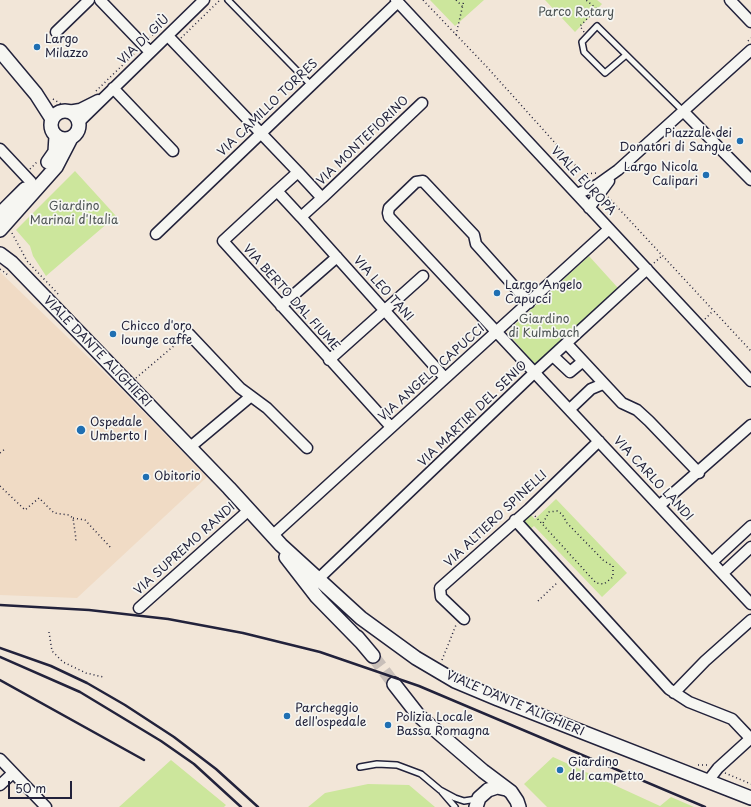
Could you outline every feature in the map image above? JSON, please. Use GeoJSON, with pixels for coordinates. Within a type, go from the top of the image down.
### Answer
{"type":"FeatureCollection","features":[{"type":"Feature","properties":{"kind":"street"},"geometry":{"type":"LineString","coordinates":[[56,32],[89,0]]}},
{"type":"Feature","properties":{"kind":"street"},"geometry":{"type":"LineString","coordinates":[[100,0],[150,52]]}},
{"type":"Feature","properties":{"kind":"street","name":"VIA DI GIÙ"},"geometry":{"type":"LineString","coordinates":[[79,122],[204,0]]}},
{"type":"Feature","properties":{"kind":"street"},"geometry":{"type":"LineString","coordinates":[[730,0],[751,22]]}},
{"type":"Feature","properties":{"kind":"street","name":"VIA CAMILLO TORRES"},"geometry":{"type":"LineString","coordinates":[[156,234],[397,1]]}},
{"type":"Feature","properties":{"kind":"street","name":"VIALE EUROPA"},"geometry":{"type":"LineString","coordinates":[[397,1],[751,381]]}},
{"type":"Feature","properties":{"kind":"street"},"geometry":{"type":"LineString","coordinates":[[168,36],[262,133],[322,198]]}},
{"type":"Feature","properties":{"kind":"street"},"geometry":{"type":"LineString","coordinates":[[590,208],[600,187],[751,50]]}},
{"type":"Feature","properties":{"kind":"street"},"geometry":{"type":"LineString","coordinates":[[0,52],[36,94],[62,112],[75,115],[79,122],[78,132],[56,167],[0,230]]}},
{"type":"Feature","properties":{"kind":"street"},"geometry":{"type":"LineString","coordinates":[[113,88],[173,151]]}},
{"type":"Feature","properties":{"kind":"street","name":"VIA DI GIÙ"},"geometry":{"type":"LineString","coordinates":[[62,112],[80,109],[102,98]]}},
{"type":"Feature","properties":{"kind":"street","name":"VIA MONTEFIORINO"},"geometry":{"type":"LineString","coordinates":[[301,217],[422,103]]}},
{"type":"Feature","properties":{"kind":"street"},"geometry":{"type":"LineString","coordinates":[[683,111],[751,180]]}},
{"type":"Feature","properties":{"kind":"street"},"geometry":{"type":"LineString","coordinates":[[62,112],[51,128],[56,136],[63,139],[74,138]]}},
{"type":"Feature","properties":{"kind":"street"},"geometry":{"type":"LineString","coordinates":[[0,214],[30,177],[55,152],[56,136]]}},
{"type":"Feature","properties":{"kind":"street"},"geometry":{"type":"LineString","coordinates":[[0,149],[30,177]]}},
{"type":"Feature","properties":{"kind":"street"},"geometry":{"type":"LineString","coordinates":[[277,191],[298,172]]}},
{"type":"Feature","properties":{"kind":"street","name":"VIA CARLO LANDI"},"geometry":{"type":"LineString","coordinates":[[529,303],[476,244],[474,235],[420,180],[416,182],[388,210],[389,217],[570,408],[751,604]]}},
{"type":"Feature","properties":{"kind":"street"},"geometry":{"type":"LineString","coordinates":[[577,194],[600,187]]}},
{"type":"Feature","properties":{"kind":"street","name":"VIA LEO TANI"},"geometry":{"type":"LineString","coordinates":[[277,191],[385,309],[445,378]]}},
{"type":"Feature","properties":{"kind":"street","name":"VIA BERTO DAL FIUME"},"geometry":{"type":"LineString","coordinates":[[277,191],[222,241],[391,427]]}},
{"type":"Feature","properties":{"kind":"street","name":"VIA ANGELO CAPUCCI"},"geometry":{"type":"LineString","coordinates":[[277,540],[391,427],[498,332],[609,229]]}},
{"type":"Feature","properties":{"kind":"street","name":"VIALE DANTE ALIGHIERI"},"geometry":{"type":"LineString","coordinates":[[1,253],[277,540],[320,588],[416,658],[455,681],[751,798]]}},
{"type":"Feature","properties":{"kind":"street"},"geometry":{"type":"LineString","coordinates":[[281,306],[337,257]]}},
{"type":"Feature","properties":{"kind":"street","name":"VIA MARTIRI DEL SENIO"},"geometry":{"type":"LineString","coordinates":[[320,588],[535,372],[647,269]]}},
{"type":"Feature","properties":{"kind":"street"},"geometry":{"type":"LineString","coordinates":[[329,360],[423,276]]}},
{"type":"Feature","properties":{"kind":"street"},"geometry":{"type":"LineString","coordinates":[[189,334],[250,396],[268,408],[307,448]]}},
{"type":"Feature","properties":{"kind":"street"},"geometry":{"type":"LineString","coordinates":[[567,344],[582,362],[622,403],[637,410],[649,420],[699,473]]}},
{"type":"Feature","properties":{"kind":"street"},"geometry":{"type":"LineString","coordinates":[[553,356],[570,372],[582,362]]}},
{"type":"Feature","properties":{"kind":"street"},"geometry":{"type":"LineString","coordinates":[[570,408],[591,389],[603,384]]}},
{"type":"Feature","properties":{"kind":"street"},"geometry":{"type":"LineString","coordinates":[[189,448],[250,396]]}},
{"type":"Feature","properties":{"kind":"street"},"geometry":{"type":"LineString","coordinates":[[660,505],[699,473],[751,425]]}},
{"type":"Feature","properties":{"kind":"street","name":"VIA ALTIERO SPINELLI"},"geometry":{"type":"LineString","coordinates":[[462,618],[441,597],[439,592],[440,588],[528,508],[599,440]]}},
{"type":"Feature","properties":{"kind":"street","name":"VIA SUPREMO RANDI"},"geometry":{"type":"LineString","coordinates":[[139,608],[248,510]]}},
{"type":"Feature","properties":{"kind":"street"},"geometry":{"type":"LineString","coordinates":[[515,520],[668,689],[689,702],[732,719],[751,738],[718,768],[708,781]]}},
{"type":"Feature","properties":{"kind":"street"},"geometry":{"type":"LineString","coordinates":[[712,562],[751,526]]}},
{"type":"Feature","properties":{"kind":"street"},"geometry":{"type":"LineString","coordinates":[[722,573],[751,547]]}},
{"type":"Feature","properties":{"kind":"street"},"geometry":{"type":"LineString","coordinates":[[320,588],[327,596],[328,601],[373,656]]}},
{"type":"Feature","properties":{"kind":"street"},"geometry":{"type":"LineString","coordinates":[[674,693],[705,661],[751,620]]}},
{"type":"Feature","properties":{"kind":"street"},"geometry":{"type":"LineString","coordinates":[[394,684],[419,716],[525,807]]}},
{"type":"Feature","properties":{"kind":"street"},"geometry":{"type":"LineString","coordinates":[[0,759],[46,807]]}},
{"type":"Feature","properties":{"kind":"street"},"geometry":{"type":"LineString","coordinates":[[481,798],[483,771]]}},
{"type":"Feature","properties":{"kind":"street"},"geometry":{"type":"LineString","coordinates":[[0,785],[13,773]]}},
{"type":"Feature","properties":{"kind":"street"},"geometry":{"type":"LineString","coordinates":[[481,798],[497,788],[513,797]]}},
{"type":"Feature","properties":{"kind":"lane"},"geometry":{"type":"LineString","coordinates":[[228,0],[311,85]]}},
{"type":"Feature","properties":{"kind":"lane"},"geometry":{"type":"LineString","coordinates":[[626,54],[605,73],[584,52],[582,42],[597,26],[678,104],[683,111]]}},
{"type":"Feature","properties":{"kind":"lane"},"geometry":{"type":"LineString","coordinates":[[360,767],[377,764],[397,765],[421,774],[440,790],[455,807]]}},
{"type":"Feature","properties":{"kind":"lane"},"geometry":{"type":"LineString","coordinates":[[440,790],[464,801],[473,801],[481,798]]}},
{"type":"Feature","properties":{"kind":"path"},"geometry":{"type":"LineString","coordinates":[[175,44],[220,0]]}},
{"type":"Feature","properties":{"kind":"path"},"geometry":{"type":"LineString","coordinates":[[423,0],[583,174],[600,187],[751,351]]}},
{"type":"Feature","properties":{"kind":"path"},"geometry":{"type":"LineString","coordinates":[[456,0],[463,7]]}},
{"type":"Feature","properties":{"kind":"path"},"geometry":{"type":"LineString","coordinates":[[456,35],[464,0]]}},
{"type":"Feature","properties":{"kind":"path"},"geometry":{"type":"LineString","coordinates":[[586,0],[597,10],[580,26],[587,36]]}},
{"type":"Feature","properties":{"kind":"path"},"geometry":{"type":"LineString","coordinates":[[50,96],[62,112]]}},
{"type":"Feature","properties":{"kind":"path"},"geometry":{"type":"LineString","coordinates":[[74,138],[94,119],[88,113]]}},
{"type":"Feature","properties":{"kind":"path"},"geometry":{"type":"LineString","coordinates":[[30,177],[41,157]]}},
{"type":"Feature","properties":{"kind":"path"},"geometry":{"type":"LineString","coordinates":[[14,228],[12,235],[27,261],[60,296]]}},
{"type":"Feature","properties":{"kind":"path"},"geometry":{"type":"LineString","coordinates":[[647,269],[663,255]]}},
{"type":"Feature","properties":{"kind":"path"},"geometry":{"type":"LineString","coordinates":[[699,324],[714,311]]}},
{"type":"Feature","properties":{"kind":"path"},"geometry":{"type":"LineString","coordinates":[[136,378],[189,334]]}},
{"type":"Feature","properties":{"kind":"path"},"geometry":{"type":"LineString","coordinates":[[132,374],[141,383]]}},
{"type":"Feature","properties":{"kind":"path"},"geometry":{"type":"LineString","coordinates":[[0,453],[5,449]]}},
{"type":"Feature","properties":{"kind":"path"},"geometry":{"type":"LineString","coordinates":[[0,486],[25,510],[40,498],[54,513],[69,515],[73,518],[85,520],[112,549]]}},
{"type":"Feature","properties":{"kind":"path"},"geometry":{"type":"LineString","coordinates":[[528,508],[544,527],[558,539],[596,583],[604,584],[613,577],[613,566],[604,561],[568,523],[562,514],[557,511],[549,512],[542,523]]}},
{"type":"Feature","properties":{"kind":"path"},"geometry":{"type":"LineString","coordinates":[[73,518],[76,539],[75,543]]}},
{"type":"Feature","properties":{"kind":"path"},"geometry":{"type":"LineString","coordinates":[[538,601],[565,575]]}},
{"type":"Feature","properties":{"kind":"path"},"geometry":{"type":"LineString","coordinates":[[441,662],[462,618]]}},
{"type":"Feature","properties":{"kind":"path"},"geometry":{"type":"LineString","coordinates":[[49,632],[52,651],[63,662],[86,673],[103,678]]}},
{"type":"Feature","properties":{"kind":"path"},"geometry":{"type":"LineString","coordinates":[[692,763],[699,766],[714,765]]}},
{"type":"Feature","properties":{"kind":"path"},"geometry":{"type":"LineString","coordinates":[[723,773],[751,784]]}},
{"type":"Feature","properties":{"kind":"shaded area","name":"Ospedale Umberto I"},"geometry":{"type":"Polygon","coordinates":[[[0,272],[115,383],[207,477],[77,598],[0,595],[0,272]]]}},
{"type":"Feature","properties":{"kind":"green space"},"geometry":{"type":"Polygon","coordinates":[[[430,0],[484,0],[455,26],[430,0]]]}},
{"type":"Feature","properties":{"kind":"green space","name":"Parco Rotary"},"geometry":{"type":"Polygon","coordinates":[[[545,0],[597,0],[602,4],[575,32],[545,0]]]}},
{"type":"Feature","properties":{"kind":"green space","name":"Giardino Marinai d'Italia"},"geometry":{"type":"Polygon","coordinates":[[[75,171],[116,216],[46,276],[33,256],[30,246],[16,230],[75,171]]]}},
{"type":"Feature","properties":{"kind":"green space","name":"Giardino di Kulmbach"},"geometry":{"type":"Polygon","coordinates":[[[589,256],[618,288],[536,366],[507,332],[589,256]]]}},
{"type":"Feature","properties":{"kind":"green space"},"geometry":{"type":"Polygon","coordinates":[[[556,499],[627,573],[602,597],[534,526],[529,530],[522,522],[530,514],[535,519],[556,499]]]}},
{"type":"Feature","properties":{"kind":"green space","name":"Giardino del campetto"},"geometry":{"type":"Polygon","coordinates":[[[553,757],[660,806],[671,797],[694,807],[547,807],[524,784],[553,757]]]}},
{"type":"Feature","properties":{"kind":"green space"},"geometry":{"type":"Polygon","coordinates":[[[171,760],[226,805],[224,807],[119,807],[171,760]]]}},
{"type":"Feature","properties":{"kind":"green space"},"geometry":{"type":"Polygon","coordinates":[[[368,784],[409,785],[435,807],[308,807],[325,793],[368,784]]]}},
{"type":"Feature","properties":{"kind":"tunnel"},"geometry":{"type":"LineString","coordinates":[[373,656],[394,684]]}},
{"type":"Feature","properties":{"kind":"railway"},"geometry":{"type":"LineString","coordinates":[[0,605],[89,610],[168,619],[243,633],[320,652],[419,686],[705,807]]}},
{"type":"Feature","properties":{"kind":"railway"},"geometry":{"type":"LineString","coordinates":[[0,648],[51,666],[87,683],[125,705],[174,737],[216,769],[258,807]]}},
{"type":"Feature","properties":{"kind":"railway"},"geometry":{"type":"LineString","coordinates":[[0,657],[80,692],[161,741],[194,764],[241,807]]}},
{"type":"Feature","properties":{"kind":"railway"},"geometry":{"type":"LineString","coordinates":[[0,680],[144,760]]}},
{"type":"Feature","properties":{"kind":"place","name":"Largo Milazzo"},"geometry":{"type":"Point","coordinates":[37,47]}},
{"type":"Feature","properties":{"kind":"place","name":"Piazzale dei Donatori di Sangue"},"geometry":{"type":"Point","coordinates":[740,141]}},
{"type":"Feature","properties":{"kind":"place","name":"Largo Nicola Calipari"},"geometry":{"type":"Point","coordinates":[706,175]}},
{"type":"Feature","properties":{"kind":"place","name":"Largo Angelo Capucci"},"geometry":{"type":"Point","coordinates":[497,293]}},
{"type":"Feature","properties":{"kind":"place","name":"Chicco d'oro lounge caffe"},"geometry":{"type":"Point","coordinates":[113,334]}},
{"type":"Feature","properties":{"kind":"place","name":"Ospedale Umberto I"},"geometry":{"type":"Point","coordinates":[81,430]}},
{"type":"Feature","properties":{"kind":"place","name":"Obitorio"},"geometry":{"type":"Point","coordinates":[146,477]}},
{"type":"Feature","properties":{"kind":"place","name":"Parcheggio dell'ospedale"},"geometry":{"type":"Point","coordinates":[287,716]}},
{"type":"Feature","properties":{"kind":"place","name":"Polizia Locale Bassa Romagna"},"geometry":{"type":"Point","coordinates":[388,725]}},
{"type":"Feature","properties":{"kind":"place","name":"Giardino del campetto"},"geometry":{"type":"Point","coordinates":[560,770]}}]}
